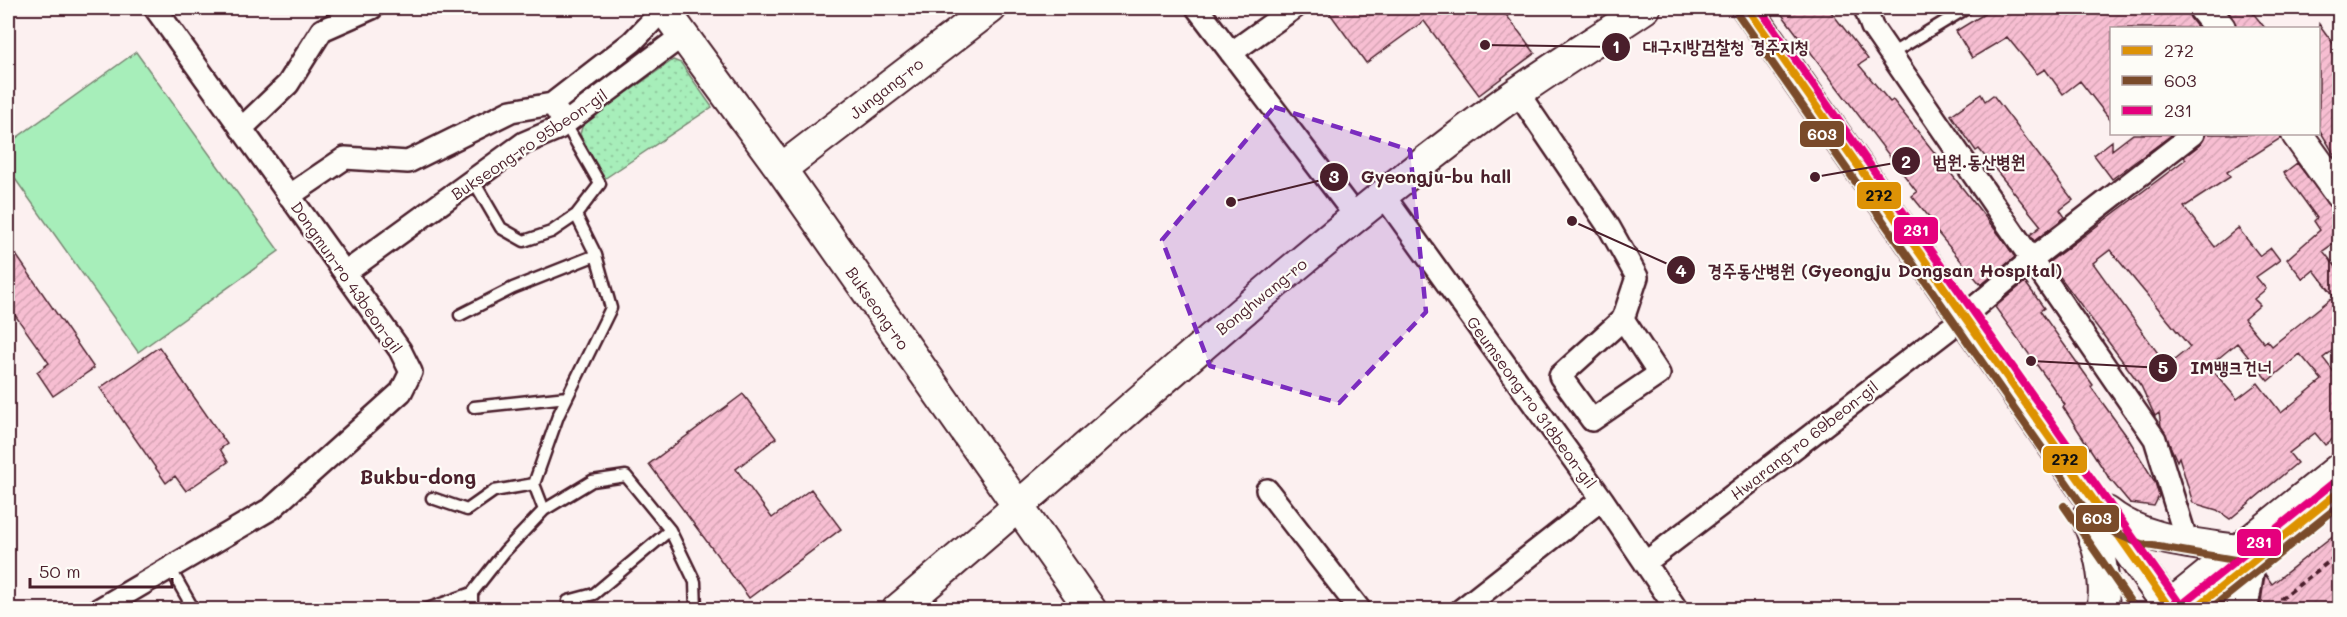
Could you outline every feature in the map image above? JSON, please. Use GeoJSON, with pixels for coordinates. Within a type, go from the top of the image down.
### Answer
{"type":"FeatureCollection","features":[{"type":"Feature","properties":{"kind":"street","name":"Dongmun-ro 43beon-gil"},"geometry":{"type":"LineString","coordinates":[[98,609],[272,508],[401,392],[411,372],[400,350],[155,8]]}},
{"type":"Feature","properties":{"kind":"street"},"geometry":{"type":"LineString","coordinates":[[241,129],[288,84],[322,30],[372,8]]}},
{"type":"Feature","properties":{"kind":"street"},"geometry":{"type":"LineString","coordinates":[[289,196],[345,158],[408,162],[511,111],[552,104],[632,42],[658,15],[658,8]]}},
{"type":"Feature","properties":{"kind":"street","name":"Bukseong-ro"},"geometry":{"type":"LineString","coordinates":[[663,8],[781,169],[1091,609]]}},
{"type":"Feature","properties":{"kind":"street","name":"Jungang-ro"},"geometry":{"type":"LineString","coordinates":[[781,169],[991,8]]}},
{"type":"Feature","properties":{"kind":"street"},"geometry":{"type":"LineString","coordinates":[[1197,8],[1357,218]]}},
{"type":"Feature","properties":{"kind":"street"},"geometry":{"type":"LineString","coordinates":[[1231,53],[1294,8]]}},
{"type":"Feature","properties":{"kind":"street","name":"Bonghwang-ro"},"geometry":{"type":"LineString","coordinates":[[897,609],[1018,508],[1205,342],[1384,196],[1518,93],[1645,8]]}},
{"type":"Feature","properties":{"kind":"street"},"geometry":{"type":"LineString","coordinates":[[1725,8],[1956,323],[2088,508],[2169,609],[2340,491]]}},
{"type":"Feature","properties":{"kind":"street"},"geometry":{"type":"LineString","coordinates":[[1747,8],[1956,323]]}},
{"type":"Feature","properties":{"kind":"street"},"geometry":{"type":"LineString","coordinates":[[1864,8],[1872,27],[2155,438],[2187,542]]}},
{"type":"Feature","properties":{"kind":"street"},"geometry":{"type":"LineString","coordinates":[[2204,8],[2219,27]]}},
{"type":"Feature","properties":{"kind":"street","name":"Bukseong-ro 95beon-gil"},"geometry":{"type":"LineString","coordinates":[[345,273],[524,143],[565,123],[683,35]]}},
{"type":"Feature","properties":{"kind":"street"},"geometry":{"type":"LineString","coordinates":[[1518,93],[1609,227],[1637,277],[1623,319],[1560,376],[1592,420],[1659,374],[1623,319]]}},
{"type":"Feature","properties":{"kind":"street"},"geometry":{"type":"LineString","coordinates":[[552,104],[565,123]]}},
{"type":"Feature","properties":{"kind":"street","name":"Hwarang-ro 69beon-gil"},"geometry":{"type":"LineString","coordinates":[[1645,562],[1956,323],[2032,259],[2192,135]]}},
{"type":"Feature","properties":{"kind":"street"},"geometry":{"type":"LineString","coordinates":[[2298,135],[2340,194]]}},
{"type":"Feature","properties":{"kind":"street","name":"Geumseong-ro 318beon-gil"},"geometry":{"type":"LineString","coordinates":[[1384,196],[1602,499],[1677,609]]}},
{"type":"Feature","properties":{"kind":"street"},"geometry":{"type":"LineString","coordinates":[[2242,609],[2243,556],[2340,468]]}},
{"type":"Feature","properties":{"kind":"street"},"geometry":{"type":"LineString","coordinates":[[1267,490],[1360,609]]}},
{"type":"Feature","properties":{"kind":"street"},"geometry":{"type":"LineString","coordinates":[[1461,609],[1602,499]]}},
{"type":"Feature","properties":{"kind":"street"},"geometry":{"type":"LineString","coordinates":[[2088,508],[2145,534],[2243,556]]}},
{"type":"Feature","properties":{"kind":"street"},"geometry":{"type":"LineString","coordinates":[[2088,508],[2097,546],[2104,599],[2102,609]]}},
{"type":"Feature","properties":{"kind":"lane"},"geometry":{"type":"LineString","coordinates":[[1891,54],[1967,8]]}},
{"type":"Feature","properties":{"kind":"lane"},"geometry":{"type":"LineString","coordinates":[[473,180],[501,228],[524,241],[551,232],[576,215],[600,184],[565,123]]}},
{"type":"Feature","properties":{"kind":"lane"},"geometry":{"type":"LineString","coordinates":[[544,510],[534,484],[558,416],[611,308],[596,255],[576,215]]}},
{"type":"Feature","properties":{"kind":"lane"},"geometry":{"type":"LineString","coordinates":[[460,315],[513,288],[596,255]]}},
{"type":"Feature","properties":{"kind":"lane"},"geometry":{"type":"LineString","coordinates":[[474,407],[567,397]]}},
{"type":"Feature","properties":{"kind":"lane"},"geometry":{"type":"LineString","coordinates":[[424,609],[472,592],[505,551],[544,510],[592,481],[626,476],[670,530],[695,582],[696,609]]}},
{"type":"Feature","properties":{"kind":"lane"},"geometry":{"type":"LineString","coordinates":[[432,498],[468,510],[494,491],[534,484]]}},
{"type":"Feature","properties":{"kind":"lane"},"geometry":{"type":"LineString","coordinates":[[568,601],[594,594],[670,530]]}},
{"type":"Feature","properties":{"kind":"lane"},"geometry":{"type":"LineString","coordinates":[[170,568],[194,609]]}},
{"type":"Feature","properties":{"kind":"lane"},"geometry":{"type":"LineString","coordinates":[[472,592],[472,609]]}},
{"type":"Feature","properties":{"kind":"path"},"geometry":{"type":"LineString","coordinates":[[2280,609],[2282,598],[2340,553]]}},
{"type":"Feature","properties":{"kind":"highlighted area"},"geometry":{"type":"Polygon","coordinates":[[[1274,107],[1410,150],[1426,312],[1339,403],[1210,366],[1162,240],[1274,107]]]}},
{"type":"Feature","properties":{"kind":"green space"},"geometry":{"type":"Polygon","coordinates":[[[136,52],[279,251],[138,352],[8,169],[8,144],[136,52]]]}},
{"type":"Feature","properties":{"kind":"green space"},"geometry":{"type":"Polygon","coordinates":[[[673,60],[681,63],[712,107],[604,179],[580,134],[583,124],[673,60]]]}},
{"type":"Feature","properties":{"kind":"building"},"geometry":{"type":"Polygon","coordinates":[[[1326,8],[1501,8],[1535,53],[1479,95],[1424,21],[1366,63],[1326,8]]]}},
{"type":"Feature","properties":{"kind":"building"},"geometry":{"type":"Polygon","coordinates":[[[1777,8],[1828,8],[1868,59],[1859,65],[1890,102],[1893,100],[2015,257],[1981,285],[1927,220],[1930,218],[1912,196],[1917,192],[1777,8]]]}},
{"type":"Feature","properties":{"kind":"building"},"geometry":{"type":"Polygon","coordinates":[[[1994,8],[2187,8],[2190,18],[2197,27],[2110,27],[2110,119],[2080,81],[2063,94],[2045,69],[2037,74],[2007,37],[1972,58],[1956,31],[1994,8]]]}},
{"type":"Feature","properties":{"kind":"building"},"geometry":{"type":"Polygon","coordinates":[[[2235,8],[2249,8],[2264,27],[2236,27],[2229,12],[2235,8]]]}},
{"type":"Feature","properties":{"kind":"building"},"geometry":{"type":"Polygon","coordinates":[[[2319,24],[2340,53],[2340,164],[2320,131],[2319,24]]]}},
{"type":"Feature","properties":{"kind":"building"},"geometry":{"type":"Polygon","coordinates":[[[1981,94],[1985,101],[1993,95],[2073,200],[2060,210],[2065,217],[2034,241],[2030,235],[2041,226],[1979,149],[1976,151],[1951,115],[1981,94]]]}},
{"type":"Feature","properties":{"kind":"building"},"geometry":{"type":"Polygon","coordinates":[[[2132,135],[2172,135],[2112,179],[2094,155],[2112,141],[2112,150],[2132,135]]]}},
{"type":"Feature","properties":{"kind":"building"},"geometry":{"type":"Polygon","coordinates":[[[2206,135],[2280,135],[2281,138],[2227,172],[2230,177],[2184,207],[2215,247],[2238,228],[2260,256],[2271,248],[2280,260],[2256,277],[2266,289],[2254,299],[2260,305],[2244,319],[2264,343],[2267,340],[2272,346],[2334,296],[2314,270],[2303,279],[2287,259],[2320,230],[2314,221],[2317,218],[2284,173],[2297,163],[2340,219],[2340,239],[2323,251],[2340,272],[2340,345],[2323,358],[2340,380],[2340,433],[2325,445],[2315,433],[2289,453],[2297,463],[2230,519],[2217,510],[2193,503],[2179,457],[2177,461],[2161,426],[2159,413],[2155,416],[2141,386],[2049,262],[2186,159],[2184,157],[2201,144],[2206,135]],[[2110,250],[2093,263],[2167,366],[2190,347],[2110,250]],[[2237,343],[2209,366],[2237,399],[2258,383],[2281,413],[2322,380],[2300,354],[2268,381],[2237,343]]]}},
{"type":"Feature","properties":{"kind":"building"},"geometry":{"type":"Polygon","coordinates":[[[8,243],[94,368],[53,396],[37,372],[49,363],[15,315],[8,321],[8,243]]]}},
{"type":"Feature","properties":{"kind":"building"},"geometry":{"type":"Polygon","coordinates":[[[2025,282],[2044,308],[2040,311],[2093,385],[2091,387],[2128,438],[2155,482],[2159,496],[2154,506],[2130,503],[2109,478],[2063,407],[2065,405],[1995,307],[2025,282]]]}},
{"type":"Feature","properties":{"kind":"building"},"geometry":{"type":"Polygon","coordinates":[[[159,347],[227,444],[220,449],[228,462],[186,491],[175,476],[166,483],[100,388],[159,347]]]}},
{"type":"Feature","properties":{"kind":"building"},"geometry":{"type":"Polygon","coordinates":[[[743,394],[776,438],[736,469],[772,518],[811,489],[841,529],[749,598],[649,464],[743,394]]]}},
{"type":"Feature","properties":{"kind":"building"},"geometry":{"type":"Polygon","coordinates":[[[2340,530],[2340,609],[2260,609],[2265,574],[2272,584],[2340,530]]]}},
{"type":"Feature","properties":{"kind":"transit line","name":"272"},"geometry":{"type":"LineString","coordinates":[[1747,8],[2171,610]]}},
{"type":"Feature","properties":{"kind":"transit line","name":"231"},"geometry":{"type":"LineString","coordinates":[[1759,8],[2180,604]]}},
{"type":"Feature","properties":{"kind":"transit line","name":"603"},"geometry":{"type":"LineString","coordinates":[[1738,14],[2082,505],[2115,533],[2141,544],[2235,560]]}},
{"type":"Feature","properties":{"kind":"transit line","name":"231"},"geometry":{"type":"LineString","coordinates":[[2185,602],[2333,483]]}},
{"type":"Feature","properties":{"kind":"transit line","name":"272"},"geometry":{"type":"LineString","coordinates":[[2193,610],[2340,491]]}},
{"type":"Feature","properties":{"kind":"transit line","name":"603"},"geometry":{"type":"LineString","coordinates":[[2209,610],[2340,505]]}},
{"type":"Feature","properties":{"kind":"transit line","name":"603"},"geometry":{"type":"LineString","coordinates":[[2064,506],[2136,610]]}},
{"type":"Feature","properties":{"kind":"place","name":"대구지방검찰청 경주지청"},"geometry":{"type":"Point","coordinates":[1485,45]}},
{"type":"Feature","properties":{"kind":"place","name":"법원.동산병원"},"geometry":{"type":"Point","coordinates":[1815,177]}},
{"type":"Feature","properties":{"kind":"place","name":"Gyeongju-bu hall"},"geometry":{"type":"Point","coordinates":[1231,202]}},
{"type":"Feature","properties":{"kind":"place","name":"경주동산병원 (Gyeongju Dongsan Hospital)"},"geometry":{"type":"Point","coordinates":[1572,221]}},
{"type":"Feature","properties":{"kind":"place","name":"IM뱅크건너"},"geometry":{"type":"Point","coordinates":[2031,361]}},
{"type":"Feature","properties":{"kind":"district","name":"Bukbu-dong"},"geometry":{"type":"Point","coordinates":[418,476]}}]}
